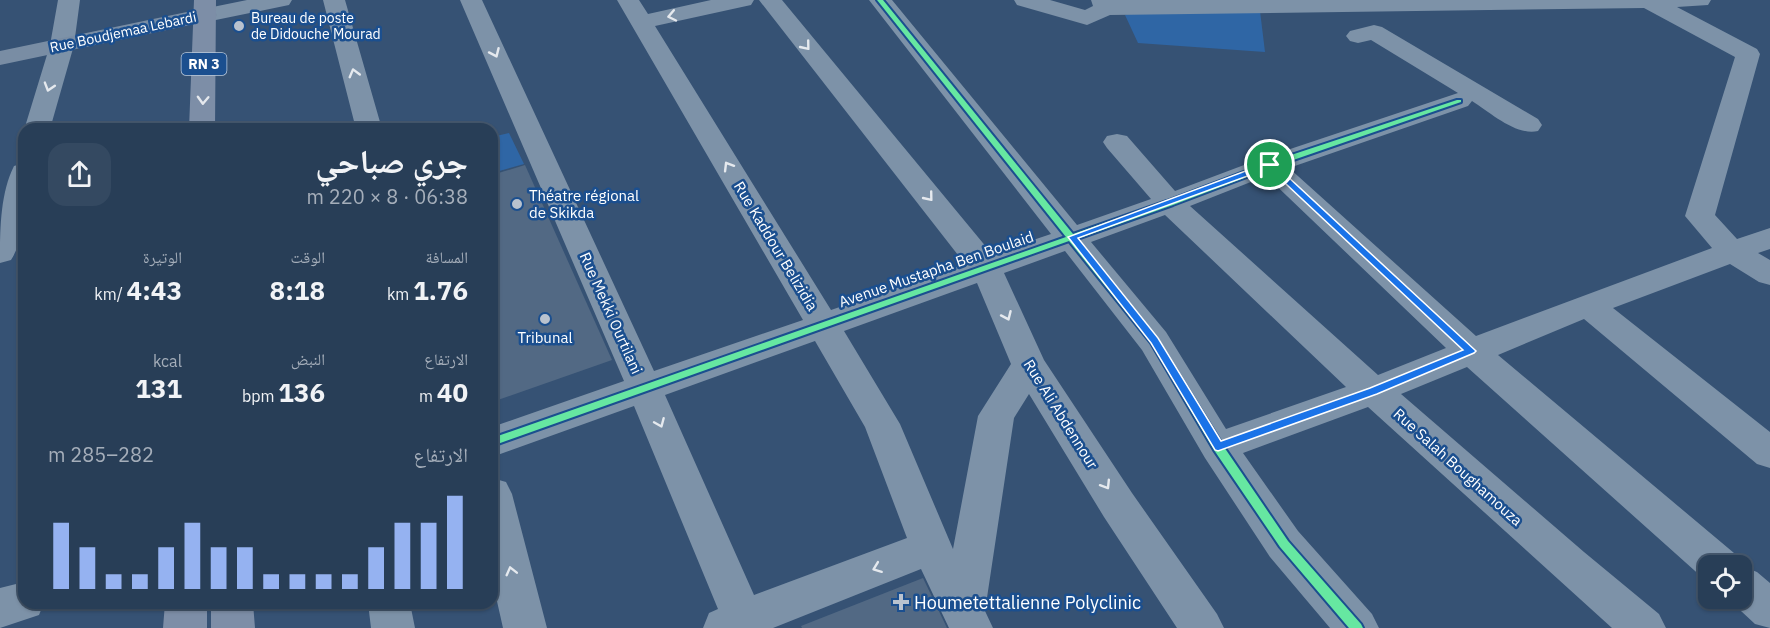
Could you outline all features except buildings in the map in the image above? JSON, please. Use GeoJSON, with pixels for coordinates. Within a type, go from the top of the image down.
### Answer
{"type":"FeatureCollection","features":[{"type":"Feature","properties":{"kind":"main road","name":"Rue Boudjemaa Lebardi"},"geometry":{"type":"LineString","coordinates":[[0,58],[213,7]]}},
{"type":"Feature","properties":{"kind":"main road","name":"RN 3"},"geometry":{"type":"LineString","coordinates":[[203,123],[213,7]]}},
{"type":"Feature","properties":{"kind":"main road","name":"RN 3"},"geometry":{"type":"LineString","coordinates":[[213,7],[223,123]]}},
{"type":"Feature","properties":{"kind":"main road"},"geometry":{"type":"LineString","coordinates":[[185,628],[186,609]]}},
{"type":"Feature","properties":{"kind":"main road"},"geometry":{"type":"LineString","coordinates":[[232,609],[233,628]]}},
{"type":"Feature","properties":{"kind":"street"},"geometry":{"type":"LineString","coordinates":[[39,123],[62,45],[69,0]]}},
{"type":"Feature","properties":{"kind":"street","name":"Rue Boudjemaa Lebardi"},"geometry":{"type":"LineString","coordinates":[[213,7],[281,0]]}},
{"type":"Feature","properties":{"kind":"street"},"geometry":{"type":"LineString","coordinates":[[334,0],[367,123]]}},
{"type":"Feature","properties":{"kind":"street","name":"Rue Mekki Ourtilani"},"geometry":{"type":"LineString","coordinates":[[471,0],[644,387],[738,625]]}},
{"type":"Feature","properties":{"kind":"street"},"geometry":{"type":"LineString","coordinates":[[634,11],[743,0]]}},
{"type":"Feature","properties":{"kind":"street","name":"Rue Ali Abdennour"},"geometry":{"type":"LineString","coordinates":[[770,0],[986,268],[1029,365],[1118,505],[1203,628]]}},
{"type":"Feature","properties":{"kind":"street"},"geometry":{"type":"LineString","coordinates":[[880,0],[1155,341],[1218,447],[1284,544],[1357,628]]}},
{"type":"Feature","properties":{"kind":"street"},"geometry":{"type":"LineString","coordinates":[[1025,0],[1098,9],[1700,0]]}},
{"type":"Feature","properties":{"kind":"street"},"geometry":{"type":"LineString","coordinates":[[1648,1],[1748,54],[1700,216],[1732,252],[1770,274]]}},
{"type":"Feature","properties":{"kind":"street","name":"Rue Kaddour Belizidia"},"geometry":{"type":"LineString","coordinates":[[634,11],[882,424],[931,547],[967,621]]}},
{"type":"Feature","properties":{"kind":"street","name":"Avenue Mustapha Ben Boulaid"},"geometry":{"type":"LineString","coordinates":[[498,440],[1170,203],[1270,165],[1459,101],[1358,36],[1374,32],[1529,125]]}},
{"type":"Feature","properties":{"kind":"street","name":"Rue Salah Boughamouza"},"geometry":{"type":"LineString","coordinates":[[1117,142],[1170,203],[1373,391],[1569,565],[1644,628]]}},
{"type":"Feature","properties":{"kind":"street"},"geometry":{"type":"LineString","coordinates":[[1270,165],[1471,351],[1706,555]]}},
{"type":"Feature","properties":{"kind":"street"},"geometry":{"type":"LineString","coordinates":[[0,253],[18,192]]}},
{"type":"Feature","properties":{"kind":"street"},"geometry":{"type":"LineString","coordinates":[[1218,447],[1373,391],[1588,305],[1770,238]]}},
{"type":"Feature","properties":{"kind":"street"},"geometry":{"type":"LineString","coordinates":[[0,264],[18,260]]}},
{"type":"Feature","properties":{"kind":"street"},"geometry":{"type":"LineString","coordinates":[[1588,305],[1770,453]]}},
{"type":"Feature","properties":{"kind":"street"},"geometry":{"type":"LineString","coordinates":[[967,621],[996,416],[1029,365]]}},
{"type":"Feature","properties":{"kind":"street"},"geometry":{"type":"LineString","coordinates":[[498,518],[525,628]]}},
{"type":"Feature","properties":{"kind":"street"},"geometry":{"type":"LineString","coordinates":[[738,625],[931,547]]}},
{"type":"Feature","properties":{"kind":"street"},"geometry":{"type":"LineString","coordinates":[[1752,594],[1770,610]]}},
{"type":"Feature","properties":{"kind":"street"},"geometry":{"type":"LineString","coordinates":[[0,608],[18,603]]}},
{"type":"Feature","properties":{"kind":"street"},"geometry":{"type":"LineString","coordinates":[[390,609],[393,628]]}},
{"type":"Feature","properties":{"kind":"shaded area"},"geometry":{"type":"Polygon","coordinates":[[[1137,11],[1260,11],[1265,52],[1138,43],[1125,15],[1137,11]]]}},
{"type":"Feature","properties":{"kind":"shaded area"},"geometry":{"type":"Polygon","coordinates":[[[509,133],[524,164],[498,171],[498,136],[509,133]]]}},
{"type":"Feature","properties":{"kind":"cycle path"},"geometry":{"type":"LineString","coordinates":[[880,0],[1154,341],[1218,447],[1284,544],[1357,628]]}},
{"type":"Feature","properties":{"kind":"cycle path"},"geometry":{"type":"LineString","coordinates":[[498,440],[1170,203],[1270,165],[1459,101]]}},
{"type":"Feature","properties":{"kind":"place","name":"Bureau de poste de Didouche Mourad"},"geometry":{"type":"Point","coordinates":[239,26]}},
{"type":"Feature","properties":{"kind":"place","name":"Théatre régional de Skikda"},"geometry":{"type":"Point","coordinates":[517,204]}},
{"type":"Feature","properties":{"kind":"place","name":"Tribunal"},"geometry":{"type":"Point","coordinates":[545,319]}},
{"type":"Feature","properties":{"kind":"place","name":"Houmetettalienne Polyclinic"},"geometry":{"type":"Point","coordinates":[901,602]}},
{"type":"Feature","properties":{"kind":"route"},"geometry":{"type":"LineString","coordinates":[[1270,165],[1471,351],[1373,391],[1218,447],[1155,341],[1072,237],[1270,165]]}}]}
